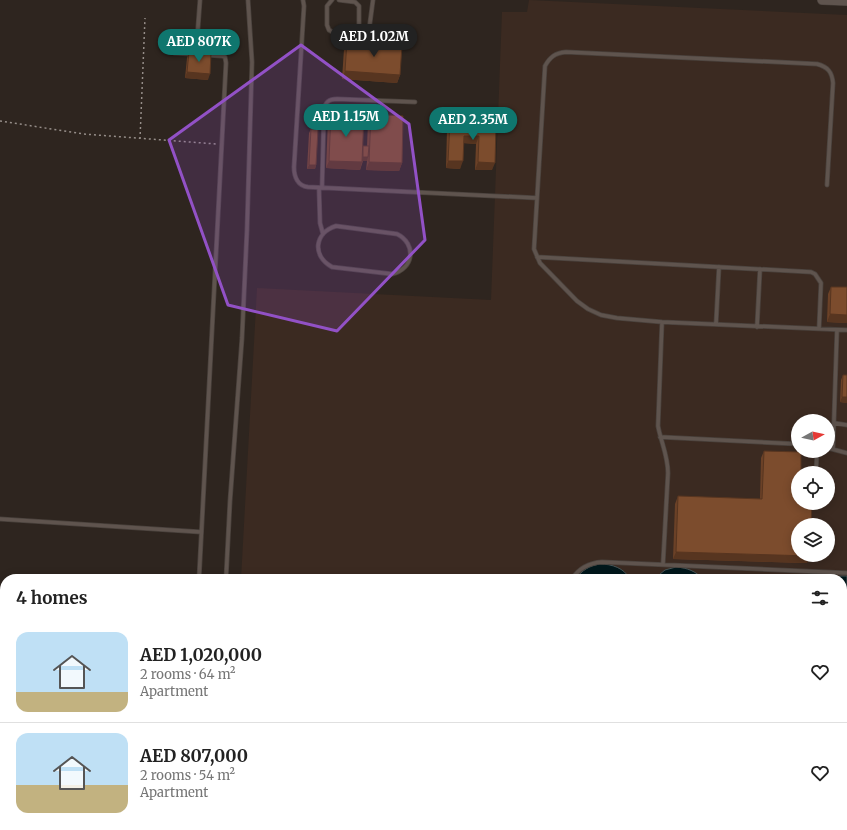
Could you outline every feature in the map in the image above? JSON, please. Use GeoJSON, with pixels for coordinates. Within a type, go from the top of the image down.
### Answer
{"type":"FeatureCollection","features":[{"type":"Feature","properties":{"kind":"street"},"geometry":{"type":"LineString","coordinates":[[822,0],[847,1]]}},
{"type":"Feature","properties":{"kind":"lane"},"geometry":{"type":"LineString","coordinates":[[196,54],[200,0]]}},
{"type":"Feature","properties":{"kind":"lane"},"geometry":{"type":"LineString","coordinates":[[226,574],[242,338],[247,230],[252,62],[248,0]]}},
{"type":"Feature","properties":{"kind":"lane"},"geometry":{"type":"LineString","coordinates":[[303,0],[304,6],[294,173],[296,178],[303,186],[537,198]]}},
{"type":"Feature","properties":{"kind":"lane"},"geometry":{"type":"LineString","coordinates":[[304,6],[306,0]]}},
{"type":"Feature","properties":{"kind":"lane"},"geometry":{"type":"LineString","coordinates":[[332,0],[327,6],[327,28],[334,33],[349,35],[366,32],[369,30],[372,0]]}},
{"type":"Feature","properties":{"kind":"lane"},"geometry":{"type":"LineString","coordinates":[[339,0],[355,2],[360,6],[359,31],[357,33]]}},
{"type":"Feature","properties":{"kind":"lane"},"geometry":{"type":"LineString","coordinates":[[827,186],[833,83],[829,70],[824,66],[817,64],[566,52],[557,53],[549,58],[544,66],[534,242],[537,257],[544,268],[577,301],[588,310],[617,318],[757,327],[847,330]]}},
{"type":"Feature","properties":{"kind":"lane"},"geometry":{"type":"LineString","coordinates":[[174,53],[222,56],[226,60],[199,574]]}},
{"type":"Feature","properties":{"kind":"lane"},"geometry":{"type":"LineString","coordinates":[[323,234],[320,223],[320,188],[324,105],[327,101],[332,99],[415,102]]}},
{"type":"Feature","properties":{"kind":"lane"},"geometry":{"type":"LineString","coordinates":[[341,226],[397,234],[408,243],[410,248],[410,258],[408,263],[401,270],[392,274],[332,267],[326,264],[319,253],[319,239],[323,234],[331,228],[341,226]]}},
{"type":"Feature","properties":{"kind":"lane"},"geometry":{"type":"LineString","coordinates":[[537,257],[760,269],[815,274],[821,283],[819,329]]}},
{"type":"Feature","properties":{"kind":"lane"},"geometry":{"type":"LineString","coordinates":[[716,324],[719,267]]}},
{"type":"Feature","properties":{"kind":"lane"},"geometry":{"type":"LineString","coordinates":[[757,327],[760,269]]}},
{"type":"Feature","properties":{"kind":"lane"},"geometry":{"type":"LineString","coordinates":[[662,322],[658,426],[666,454],[668,473],[663,564]]}},
{"type":"Feature","properties":{"kind":"lane"},"geometry":{"type":"LineString","coordinates":[[834,414],[837,330]]}},
{"type":"Feature","properties":{"kind":"lane"},"geometry":{"type":"LineString","coordinates":[[835,423],[847,424]]}},
{"type":"Feature","properties":{"kind":"lane"},"geometry":{"type":"LineString","coordinates":[[660,437],[791,444]]}},
{"type":"Feature","properties":{"kind":"lane"},"geometry":{"type":"LineString","coordinates":[[835,450],[847,453]]}},
{"type":"Feature","properties":{"kind":"lane"},"geometry":{"type":"LineString","coordinates":[[0,519],[201,532]]}},
{"type":"Feature","properties":{"kind":"lane"},"geometry":{"type":"LineString","coordinates":[[576,574],[580,569],[594,562],[847,573]]}},
{"type":"Feature","properties":{"kind":"path"},"geometry":{"type":"LineString","coordinates":[[140,139],[145,18]]}},
{"type":"Feature","properties":{"kind":"path"},"geometry":{"type":"LineString","coordinates":[[0,121],[84,134],[221,144]]}},
{"type":"Feature","properties":{"kind":"highlighted area"},"geometry":{"type":"Polygon","coordinates":[[[301,45],[409,124],[425,240],[337,331],[228,305],[169,140],[301,45]]]}},
{"type":"Feature","properties":{"kind":"shaded area"},"geometry":{"type":"Polygon","coordinates":[[[529,0],[847,15],[847,574],[241,574],[257,288],[491,300],[502,12],[527,12],[529,0]]]}},
{"type":"Feature","properties":{"kind":"water"},"geometry":{"type":"Polygon","coordinates":[[[600,564],[609,565],[621,569],[626,574],[580,574],[592,566],[600,564]]]}},
{"type":"Feature","properties":{"kind":"water"},"geometry":{"type":"Polygon","coordinates":[[[676,567],[684,568],[697,574],[660,574],[665,570],[676,567]]]}},
{"type":"Feature","properties":{"kind":"building"},"geometry":{"type":"Polygon","coordinates":[[[347,41],[402,45],[400,75],[345,71],[347,41]]]}},
{"type":"Feature","properties":{"kind":"building"},"geometry":{"type":"Polygon","coordinates":[[[189,52],[211,53],[210,74],[187,72],[189,52]]]}},
{"type":"Feature","properties":{"kind":"building"},"geometry":{"type":"Polygon","coordinates":[[[331,113],[364,114],[362,162],[329,161],[331,113]]]}},
{"type":"Feature","properties":{"kind":"building"},"geometry":{"type":"Polygon","coordinates":[[[371,114],[403,116],[402,163],[369,162],[371,114]]]}},
{"type":"Feature","properties":{"kind":"building"},"geometry":{"type":"Polygon","coordinates":[[[450,122],[496,124],[495,163],[478,162],[479,136],[464,136],[463,161],[448,161],[450,122]]]}},
{"type":"Feature","properties":{"kind":"building"},"geometry":{"type":"Polygon","coordinates":[[[311,129],[318,129],[316,165],[309,165],[311,129]]]}},
{"type":"Feature","properties":{"kind":"building"},"geometry":{"type":"Polygon","coordinates":[[[363,146],[369,146],[368,157],[363,157],[363,146]]]}},
{"type":"Feature","properties":{"kind":"building"},"geometry":{"type":"Polygon","coordinates":[[[831,287],[847,287],[847,315],[830,314],[831,287]]]}},
{"type":"Feature","properties":{"kind":"building"},"geometry":{"type":"Polygon","coordinates":[[[843,375],[847,375],[847,397],[842,397],[843,375]]]}},
{"type":"Feature","properties":{"kind":"building"},"geometry":{"type":"Polygon","coordinates":[[[764,451],[791,452],[791,458],[801,458],[801,466],[791,466],[791,510],[812,510],[811,518],[791,518],[791,555],[676,552],[678,496],[762,499],[764,451]]]}}]}
